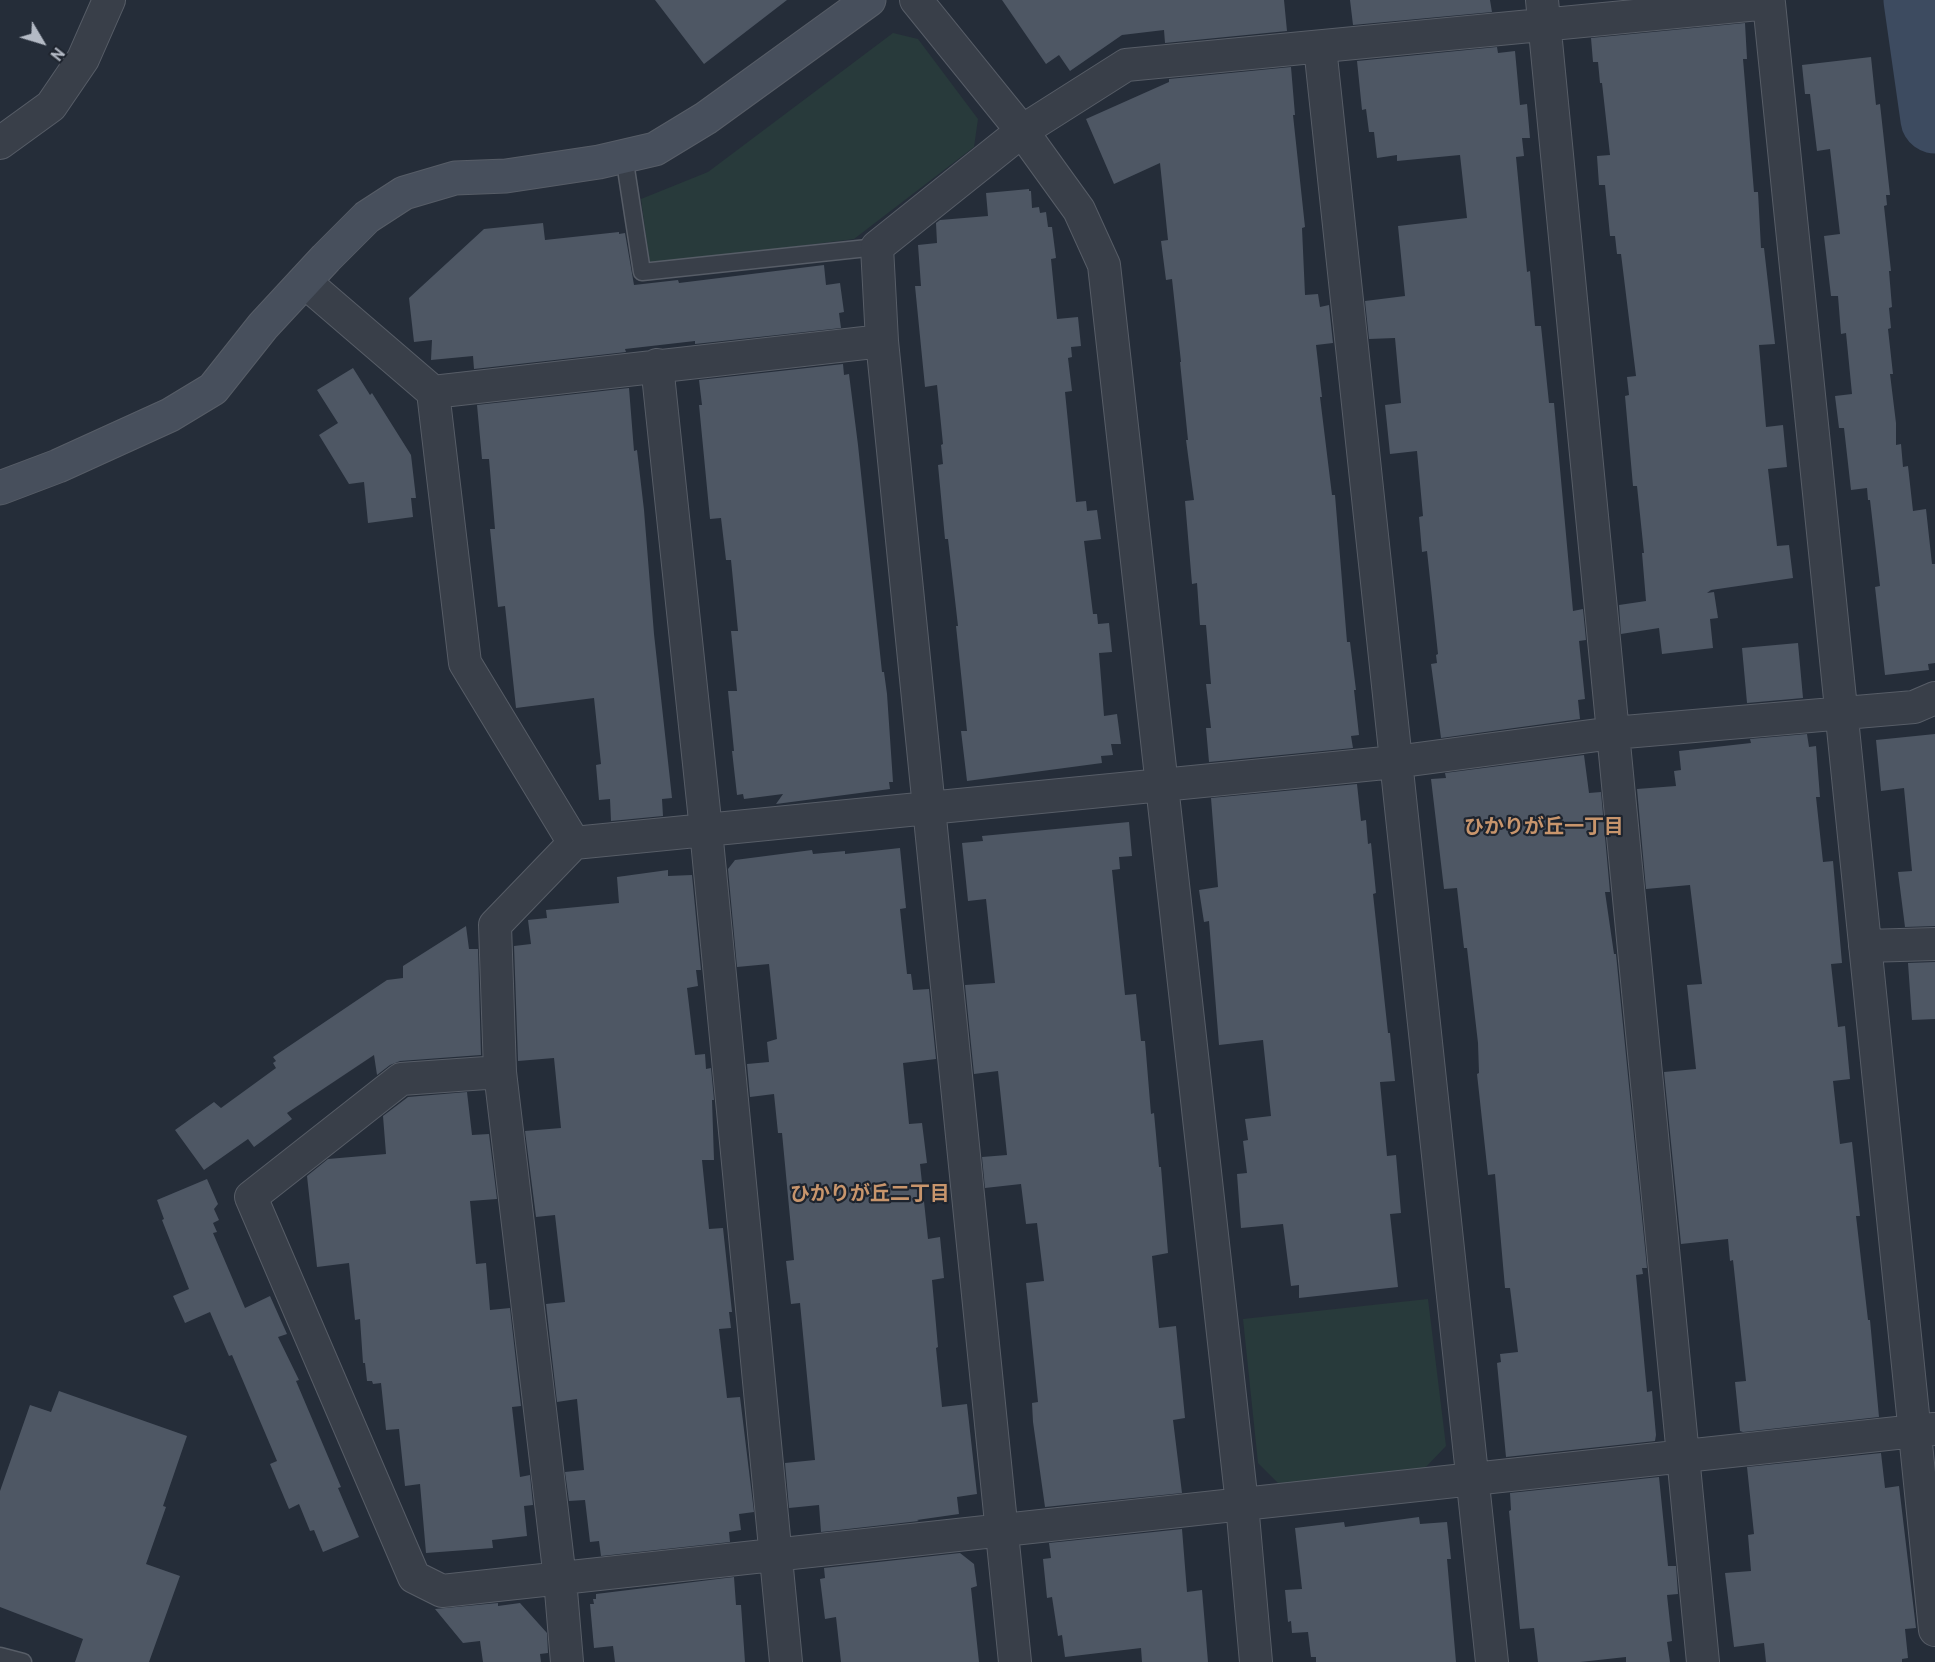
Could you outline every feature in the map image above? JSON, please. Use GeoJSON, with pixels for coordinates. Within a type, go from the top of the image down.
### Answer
{"type":"FeatureCollection","features":[{"type":"Feature","properties":{"kind":"street"},"geometry":{"type":"LineString","coordinates":[[0,143],[51,106],[83,59],[109,0]]}},
{"type":"Feature","properties":{"kind":"street"},"geometry":{"type":"LineString","coordinates":[[0,488],[58,466],[170,415],[213,389],[263,326],[367,217],[404,193],[455,178],[506,176],[599,162],[655,149],[706,118],[869,0]]}},
{"type":"Feature","properties":{"kind":"street"},"geometry":{"type":"LineString","coordinates":[[916,0],[1022,131],[1079,210],[1104,265],[1242,1504],[1256,1662]]}},
{"type":"Feature","properties":{"kind":"street"},"geometry":{"type":"LineString","coordinates":[[1015,1662],[882,341],[877,247],[1022,131],[1126,65],[1320,47],[1543,13],[1769,3],[1865,946],[1925,1430],[1935,1630]]}},
{"type":"Feature","properties":{"kind":"street"},"geometry":{"type":"LineString","coordinates":[[1543,13],[1703,1662]]}},
{"type":"Feature","properties":{"kind":"street"},"geometry":{"type":"LineString","coordinates":[[1320,47],[1492,1662]]}},
{"type":"Feature","properties":{"kind":"street"},"geometry":{"type":"LineString","coordinates":[[305,282],[433,392],[465,663],[574,843]]}},
{"type":"Feature","properties":{"kind":"street"},"geometry":{"type":"LineString","coordinates":[[433,392],[882,341]]}},
{"type":"Feature","properties":{"kind":"street"},"geometry":{"type":"LineString","coordinates":[[657,365],[706,830],[786,1662]]}},
{"type":"Feature","properties":{"kind":"street"},"geometry":{"type":"LineString","coordinates":[[567,1662],[560,1579],[500,1072],[495,925],[574,843],[1395,762],[1613,733],[1842,715],[1914,707],[1935,698]]}},
{"type":"Feature","properties":{"kind":"street"},"geometry":{"type":"LineString","coordinates":[[1865,946],[1935,944]]}},
{"type":"Feature","properties":{"kind":"street"},"geometry":{"type":"LineString","coordinates":[[500,1072],[401,1080],[251,1197],[414,1577],[442,1591],[1925,1430]]}},
{"type":"Feature","properties":{"kind":"lane"},"geometry":{"type":"LineString","coordinates":[[624,156],[642,272],[877,247]]}},
{"type":"Feature","properties":{"kind":"lane"},"geometry":{"type":"LineString","coordinates":[[0,1656],[22,1662]]}},
{"type":"Feature","properties":{"kind":"shaded area"},"geometry":{"type":"Polygon","coordinates":[[[893,33],[918,39],[978,119],[974,147],[854,239],[650,265],[641,199],[708,172],[893,33]]]}},
{"type":"Feature","properties":{"kind":"shaded area"},"geometry":{"type":"Polygon","coordinates":[[[1428,1299],[1446,1446],[1423,1470],[1281,1486],[1258,1463],[1243,1319],[1428,1299]]]}},
{"type":"Feature","properties":{"kind":"building"},"geometry":{"type":"Polygon","coordinates":[[[655,0],[787,0],[704,64],[655,0]]]}},
{"type":"Feature","properties":{"kind":"building"},"geometry":{"type":"Polygon","coordinates":[[[1002,0],[1284,0],[1287,31],[1165,43],[1164,30],[1122,35],[1070,71],[1059,55],[1046,64],[1002,0]]]}},
{"type":"Feature","properties":{"kind":"building"},"geometry":{"type":"Polygon","coordinates":[[[1350,0],[1490,0],[1492,12],[1353,25],[1350,0]]]}},
{"type":"Feature","properties":{"kind":"building"},"geometry":{"type":"Polygon","coordinates":[[[1745,23],[1747,59],[1743,59],[1754,192],[1758,192],[1761,248],[1764,248],[1775,344],[1759,345],[1766,427],[1783,425],[1787,467],[1768,469],[1777,546],[1789,545],[1793,578],[1711,590],[1707,593],[1714,592],[1718,618],[1710,619],[1713,648],[1662,654],[1659,628],[1621,634],[1619,605],[1646,601],[1642,553],[1644,553],[1637,486],[1633,486],[1625,396],[1629,395],[1627,377],[1636,376],[1621,254],[1617,254],[1615,236],[1610,236],[1605,185],[1599,185],[1597,156],[1610,155],[1602,83],[1600,83],[1598,62],[1593,62],[1591,38],[1745,23]]]}},
{"type":"Feature","properties":{"kind":"building"},"geometry":{"type":"Polygon","coordinates":[[[1497,47],[1498,53],[1515,51],[1520,105],[1527,104],[1530,138],[1522,138],[1524,156],[1516,157],[1527,272],[1530,271],[1535,326],[1541,326],[1549,403],[1554,403],[1573,611],[1583,609],[1586,640],[1579,641],[1585,699],[1578,700],[1580,719],[1441,738],[1431,664],[1437,663],[1436,655],[1438,654],[1427,551],[1422,552],[1419,517],[1423,516],[1417,451],[1390,454],[1385,405],[1401,403],[1395,338],[1369,339],[1365,301],[1405,296],[1398,226],[1467,218],[1460,155],[1397,161],[1397,155],[1377,158],[1374,132],[1369,132],[1366,109],[1362,110],[1357,61],[1497,47]]]}},
{"type":"Feature","properties":{"kind":"building"},"geometry":{"type":"Polygon","coordinates":[[[1871,57],[1876,105],[1880,104],[1890,195],[1886,195],[1887,205],[1884,206],[1891,271],[1889,271],[1892,307],[1889,308],[1891,328],[1888,329],[1893,374],[1890,374],[1896,423],[1896,445],[1901,444],[1903,467],[1908,466],[1913,511],[1926,509],[1932,564],[1935,564],[1935,663],[1928,664],[1929,670],[1885,675],[1875,587],[1880,586],[1870,500],[1868,500],[1867,488],[1851,490],[1844,428],[1839,428],[1835,396],[1852,394],[1846,333],[1841,334],[1838,296],[1831,296],[1824,236],[1840,234],[1830,149],[1817,151],[1810,94],[1805,94],[1802,65],[1871,57]]]}},
{"type":"Feature","properties":{"kind":"building"},"geometry":{"type":"Polygon","coordinates":[[[1291,67],[1295,115],[1293,115],[1305,227],[1302,228],[1305,295],[1318,294],[1320,307],[1329,305],[1333,343],[1316,345],[1332,495],[1335,495],[1347,642],[1350,642],[1359,735],[1351,736],[1353,748],[1209,762],[1206,728],[1211,728],[1206,684],[1211,684],[1206,625],[1200,625],[1197,583],[1192,584],[1185,501],[1194,500],[1186,440],[1188,440],[1172,279],[1166,280],[1161,241],[1168,240],[1160,163],[1114,184],[1086,119],[1169,82],[1169,79],[1291,67]]]}},
{"type":"Feature","properties":{"kind":"building"},"geometry":{"type":"Polygon","coordinates":[[[1029,189],[1032,208],[1039,207],[1040,213],[1046,212],[1048,227],[1052,227],[1056,258],[1051,259],[1057,319],[1078,317],[1081,346],[1071,347],[1072,357],[1068,358],[1072,391],[1065,392],[1076,502],[1086,501],[1087,511],[1097,510],[1101,539],[1084,541],[1093,614],[1097,614],[1098,624],[1109,623],[1112,652],[1099,653],[1104,716],[1117,714],[1121,744],[1111,744],[1113,755],[1101,756],[1102,763],[967,781],[961,731],[967,731],[956,626],[958,626],[948,539],[945,539],[938,465],[943,464],[941,445],[943,444],[937,385],[925,387],[915,286],[921,286],[918,245],[937,243],[936,223],[940,220],[988,216],[986,193],[1029,189]]]}},
{"type":"Feature","properties":{"kind":"building"},"geometry":{"type":"Polygon","coordinates":[[[543,223],[545,240],[625,233],[634,285],[678,280],[679,283],[824,265],[826,285],[840,283],[844,312],[839,313],[841,328],[695,344],[695,341],[625,349],[626,352],[474,369],[473,356],[431,360],[432,340],[414,342],[409,298],[484,229],[543,223]]]}},
{"type":"Feature","properties":{"kind":"building"},"geometry":{"type":"Polygon","coordinates":[[[843,364],[844,375],[849,374],[858,445],[882,672],[884,672],[887,694],[893,782],[889,782],[890,789],[776,804],[783,794],[744,799],[743,794],[737,795],[728,691],[737,691],[731,631],[738,631],[731,560],[726,560],[721,518],[710,519],[699,405],[702,405],[699,380],[843,364]]]}},
{"type":"Feature","properties":{"kind":"building"},"geometry":{"type":"Polygon","coordinates":[[[353,368],[370,395],[372,393],[411,455],[416,498],[411,498],[413,517],[368,523],[364,482],[349,484],[319,435],[338,423],[317,390],[353,368]]]}},
{"type":"Feature","properties":{"kind":"building"},"geometry":{"type":"Polygon","coordinates":[[[629,388],[634,451],[637,450],[644,510],[654,634],[672,798],[662,799],[663,816],[611,821],[610,799],[599,800],[596,765],[601,764],[594,698],[516,708],[505,606],[498,607],[490,529],[495,529],[489,459],[482,459],[477,405],[629,388]]]}},
{"type":"Feature","properties":{"kind":"building"},"geometry":{"type":"Polygon","coordinates":[[[1798,643],[1803,698],[1747,703],[1742,648],[1798,643]]]}},
{"type":"Feature","properties":{"kind":"building"},"geometry":{"type":"Polygon","coordinates":[[[1807,734],[1809,747],[1816,746],[1820,797],[1816,797],[1823,862],[1833,861],[1842,963],[1831,964],[1838,1027],[1845,1026],[1850,1079],[1833,1081],[1840,1144],[1852,1142],[1860,1216],[1856,1216],[1868,1320],[1870,1320],[1879,1417],[1743,1432],[1740,1431],[1735,1382],[1746,1381],[1733,1260],[1730,1261],[1728,1239],[1681,1244],[1664,1072],[1696,1069],[1687,985],[1702,984],[1690,885],[1646,889],[1637,789],[1676,786],[1674,771],[1681,770],[1679,751],[1751,743],[1750,739],[1807,734]]]}},
{"type":"Feature","properties":{"kind":"building"},"geometry":{"type":"Polygon","coordinates":[[[1935,734],[1935,926],[1905,927],[1898,872],[1912,871],[1904,788],[1881,791],[1876,740],[1935,734]]]}},
{"type":"Feature","properties":{"kind":"building"},"geometry":{"type":"Polygon","coordinates":[[[1584,755],[1589,793],[1601,792],[1610,892],[1605,892],[1614,954],[1616,954],[1647,1268],[1642,1268],[1643,1274],[1636,1275],[1647,1392],[1652,1391],[1656,1435],[1655,1441],[1506,1457],[1497,1363],[1501,1362],[1500,1354],[1518,1352],[1510,1288],[1505,1288],[1495,1174],[1488,1175],[1477,1074],[1479,1073],[1478,1043],[1467,948],[1464,948],[1457,888],[1444,889],[1431,779],[1446,778],[1445,773],[1584,755]]]}},
{"type":"Feature","properties":{"kind":"building"},"geometry":{"type":"Polygon","coordinates":[[[1357,784],[1361,821],[1366,820],[1368,844],[1371,843],[1376,893],[1373,894],[1395,1081],[1380,1082],[1387,1156],[1396,1155],[1401,1213],[1390,1214],[1398,1287],[1299,1298],[1299,1285],[1291,1286],[1283,1224],[1241,1228],[1237,1174],[1247,1173],[1243,1141],[1248,1140],[1245,1119],[1271,1116],[1263,1040],[1219,1045],[1209,921],[1204,922],[1199,890],[1218,887],[1211,798],[1357,784]]]}},
{"type":"Feature","properties":{"kind":"building"},"geometry":{"type":"Polygon","coordinates":[[[1129,822],[1132,856],[1119,857],[1120,869],[1112,870],[1125,995],[1136,994],[1141,1041],[1145,1041],[1151,1114],[1154,1113],[1159,1167],[1161,1167],[1168,1253],[1152,1256],[1159,1328],[1176,1326],[1185,1418],[1173,1420],[1182,1493],[1045,1507],[1033,1422],[1032,1403],[1038,1402],[1026,1283],[1044,1281],[1037,1223],[1026,1224],[1021,1184],[985,1188],[982,1157],[1007,1155],[998,1071],[974,1074],[965,985],[995,983],[986,899],[968,901],[962,843],[983,841],[982,836],[1129,822]]]}},
{"type":"Feature","properties":{"kind":"building"},"geometry":{"type":"Polygon","coordinates":[[[900,848],[906,908],[900,909],[907,974],[911,974],[913,990],[929,989],[936,1059],[903,1063],[909,1124],[922,1123],[927,1163],[920,1164],[928,1239],[940,1237],[944,1278],[932,1280],[942,1407],[967,1404],[977,1494],[957,1497],[959,1514],[821,1532],[819,1505],[789,1508],[785,1463],[815,1460],[800,1303],[791,1304],[786,1261],[794,1260],[782,1133],[778,1133],[774,1094],[750,1097],[747,1064],[769,1062],[767,1042],[777,1039],[769,964],[737,967],[728,869],[735,860],[812,850],[813,854],[845,851],[845,854],[900,848]]]}},
{"type":"Feature","properties":{"kind":"building"},"geometry":{"type":"Polygon","coordinates":[[[668,870],[668,876],[692,875],[701,970],[696,970],[698,986],[687,988],[695,1055],[705,1054],[706,1069],[711,1068],[714,1100],[712,1100],[714,1160],[702,1160],[709,1229],[723,1228],[732,1312],[729,1312],[731,1328],[719,1329],[727,1398],[740,1397],[754,1512],[739,1514],[741,1530],[729,1532],[730,1542],[601,1556],[599,1541],[590,1542],[585,1500],[569,1501],[565,1472],[584,1470],[577,1399],[557,1402],[546,1304],[565,1302],[555,1215],[536,1217],[525,1131],[561,1128],[554,1058],[518,1061],[514,946],[531,944],[528,920],[547,918],[546,910],[619,903],[617,877],[668,870]]]}},
{"type":"Feature","properties":{"kind":"building"},"geometry":{"type":"Polygon","coordinates":[[[466,926],[469,949],[478,949],[481,1055],[400,1061],[377,1075],[374,1055],[287,1113],[292,1119],[254,1147],[248,1139],[204,1170],[175,1130],[214,1102],[221,1108],[276,1068],[273,1063],[276,1061],[273,1057],[387,980],[403,978],[403,966],[466,926]]]}},
{"type":"Feature","properties":{"kind":"building"},"geometry":{"type":"Polygon","coordinates":[[[1935,962],[1935,1019],[1912,1020],[1908,963],[1935,962]]]}},
{"type":"Feature","properties":{"kind":"building"},"geometry":{"type":"Polygon","coordinates":[[[467,1092],[472,1135],[489,1134],[497,1199],[470,1201],[476,1264],[486,1263],[490,1310],[510,1308],[521,1406],[512,1407],[520,1477],[530,1475],[533,1505],[524,1506],[527,1536],[492,1540],[493,1548],[426,1553],[420,1484],[405,1486],[399,1429],[386,1430],[381,1383],[373,1384],[372,1381],[367,1381],[365,1363],[363,1363],[360,1319],[355,1320],[349,1263],[317,1267],[307,1176],[328,1159],[386,1154],[383,1116],[408,1097],[467,1092]]]}},
{"type":"Feature","properties":{"kind":"building"},"geometry":{"type":"Polygon","coordinates":[[[207,1179],[218,1204],[214,1209],[219,1220],[213,1223],[217,1232],[213,1233],[245,1308],[270,1296],[287,1334],[278,1337],[299,1380],[296,1381],[341,1487],[338,1488],[359,1537],[323,1552],[314,1530],[310,1531],[299,1504],[289,1509],[270,1464],[277,1461],[232,1355],[229,1356],[210,1312],[185,1323],[173,1296],[189,1289],[162,1220],[164,1219],[157,1200],[207,1179]]]}},
{"type":"Feature","properties":{"kind":"building"},"geometry":{"type":"Polygon","coordinates":[[[59,1391],[187,1436],[146,1564],[180,1576],[149,1662],[75,1662],[83,1639],[0,1607],[0,1491],[30,1405],[51,1412],[59,1391]]]}},
{"type":"Feature","properties":{"kind":"building"},"geometry":{"type":"Polygon","coordinates":[[[1881,1453],[1885,1488],[1899,1486],[1916,1628],[1905,1629],[1908,1658],[1902,1659],[1902,1662],[1766,1662],[1764,1643],[1734,1647],[1725,1573],[1751,1571],[1748,1535],[1754,1534],[1747,1467],[1881,1453]]]}},
{"type":"Feature","properties":{"kind":"building"},"geometry":{"type":"Polygon","coordinates":[[[1659,1477],[1668,1566],[1676,1566],[1678,1594],[1667,1595],[1672,1641],[1667,1642],[1670,1662],[1626,1662],[1626,1657],[1580,1662],[1538,1662],[1534,1628],[1520,1629],[1509,1511],[1511,1510],[1510,1493],[1659,1477]]]}},
{"type":"Feature","properties":{"kind":"building"},"geometry":{"type":"Polygon","coordinates":[[[1419,1517],[1420,1524],[1447,1522],[1451,1559],[1447,1559],[1456,1662],[1316,1662],[1316,1657],[1311,1657],[1308,1632],[1292,1633],[1291,1621],[1288,1622],[1285,1590],[1302,1589],[1295,1528],[1344,1522],[1345,1527],[1419,1517]]]}},
{"type":"Feature","properties":{"kind":"building"},"geometry":{"type":"Polygon","coordinates":[[[1182,1529],[1187,1592],[1202,1590],[1208,1662],[1142,1662],[1141,1648],[1065,1657],[1062,1635],[1058,1636],[1052,1597],[1047,1598],[1043,1559],[1051,1558],[1049,1543],[1182,1529]]]}},
{"type":"Feature","properties":{"kind":"building"},"geometry":{"type":"Polygon","coordinates":[[[960,1553],[974,1564],[977,1586],[971,1588],[979,1662],[841,1662],[836,1617],[825,1619],[820,1579],[825,1578],[824,1568],[960,1553]]]}},
{"type":"Feature","properties":{"kind":"building"},"geometry":{"type":"Polygon","coordinates":[[[734,1577],[736,1605],[741,1605],[745,1662],[615,1662],[613,1646],[594,1648],[590,1604],[594,1604],[593,1599],[596,1599],[596,1594],[734,1577]]]}},
{"type":"Feature","properties":{"kind":"building"},"geometry":{"type":"Polygon","coordinates":[[[498,1603],[498,1606],[520,1603],[547,1633],[548,1653],[540,1654],[541,1662],[483,1662],[480,1641],[463,1643],[435,1609],[498,1603]]]}},
{"type":"Feature","properties":{"kind":"waterway"},"geometry":{"type":"LineString","coordinates":[[1918,0],[1935,119]]}},
{"type":"Feature","properties":{"kind":"district","name":"ひかりが丘一丁目"},"geometry":{"type":"Point","coordinates":[1544,829]}},
{"type":"Feature","properties":{"kind":"district","name":"ひかりが丘二丁目"},"geometry":{"type":"Point","coordinates":[870,1196]}}]}
